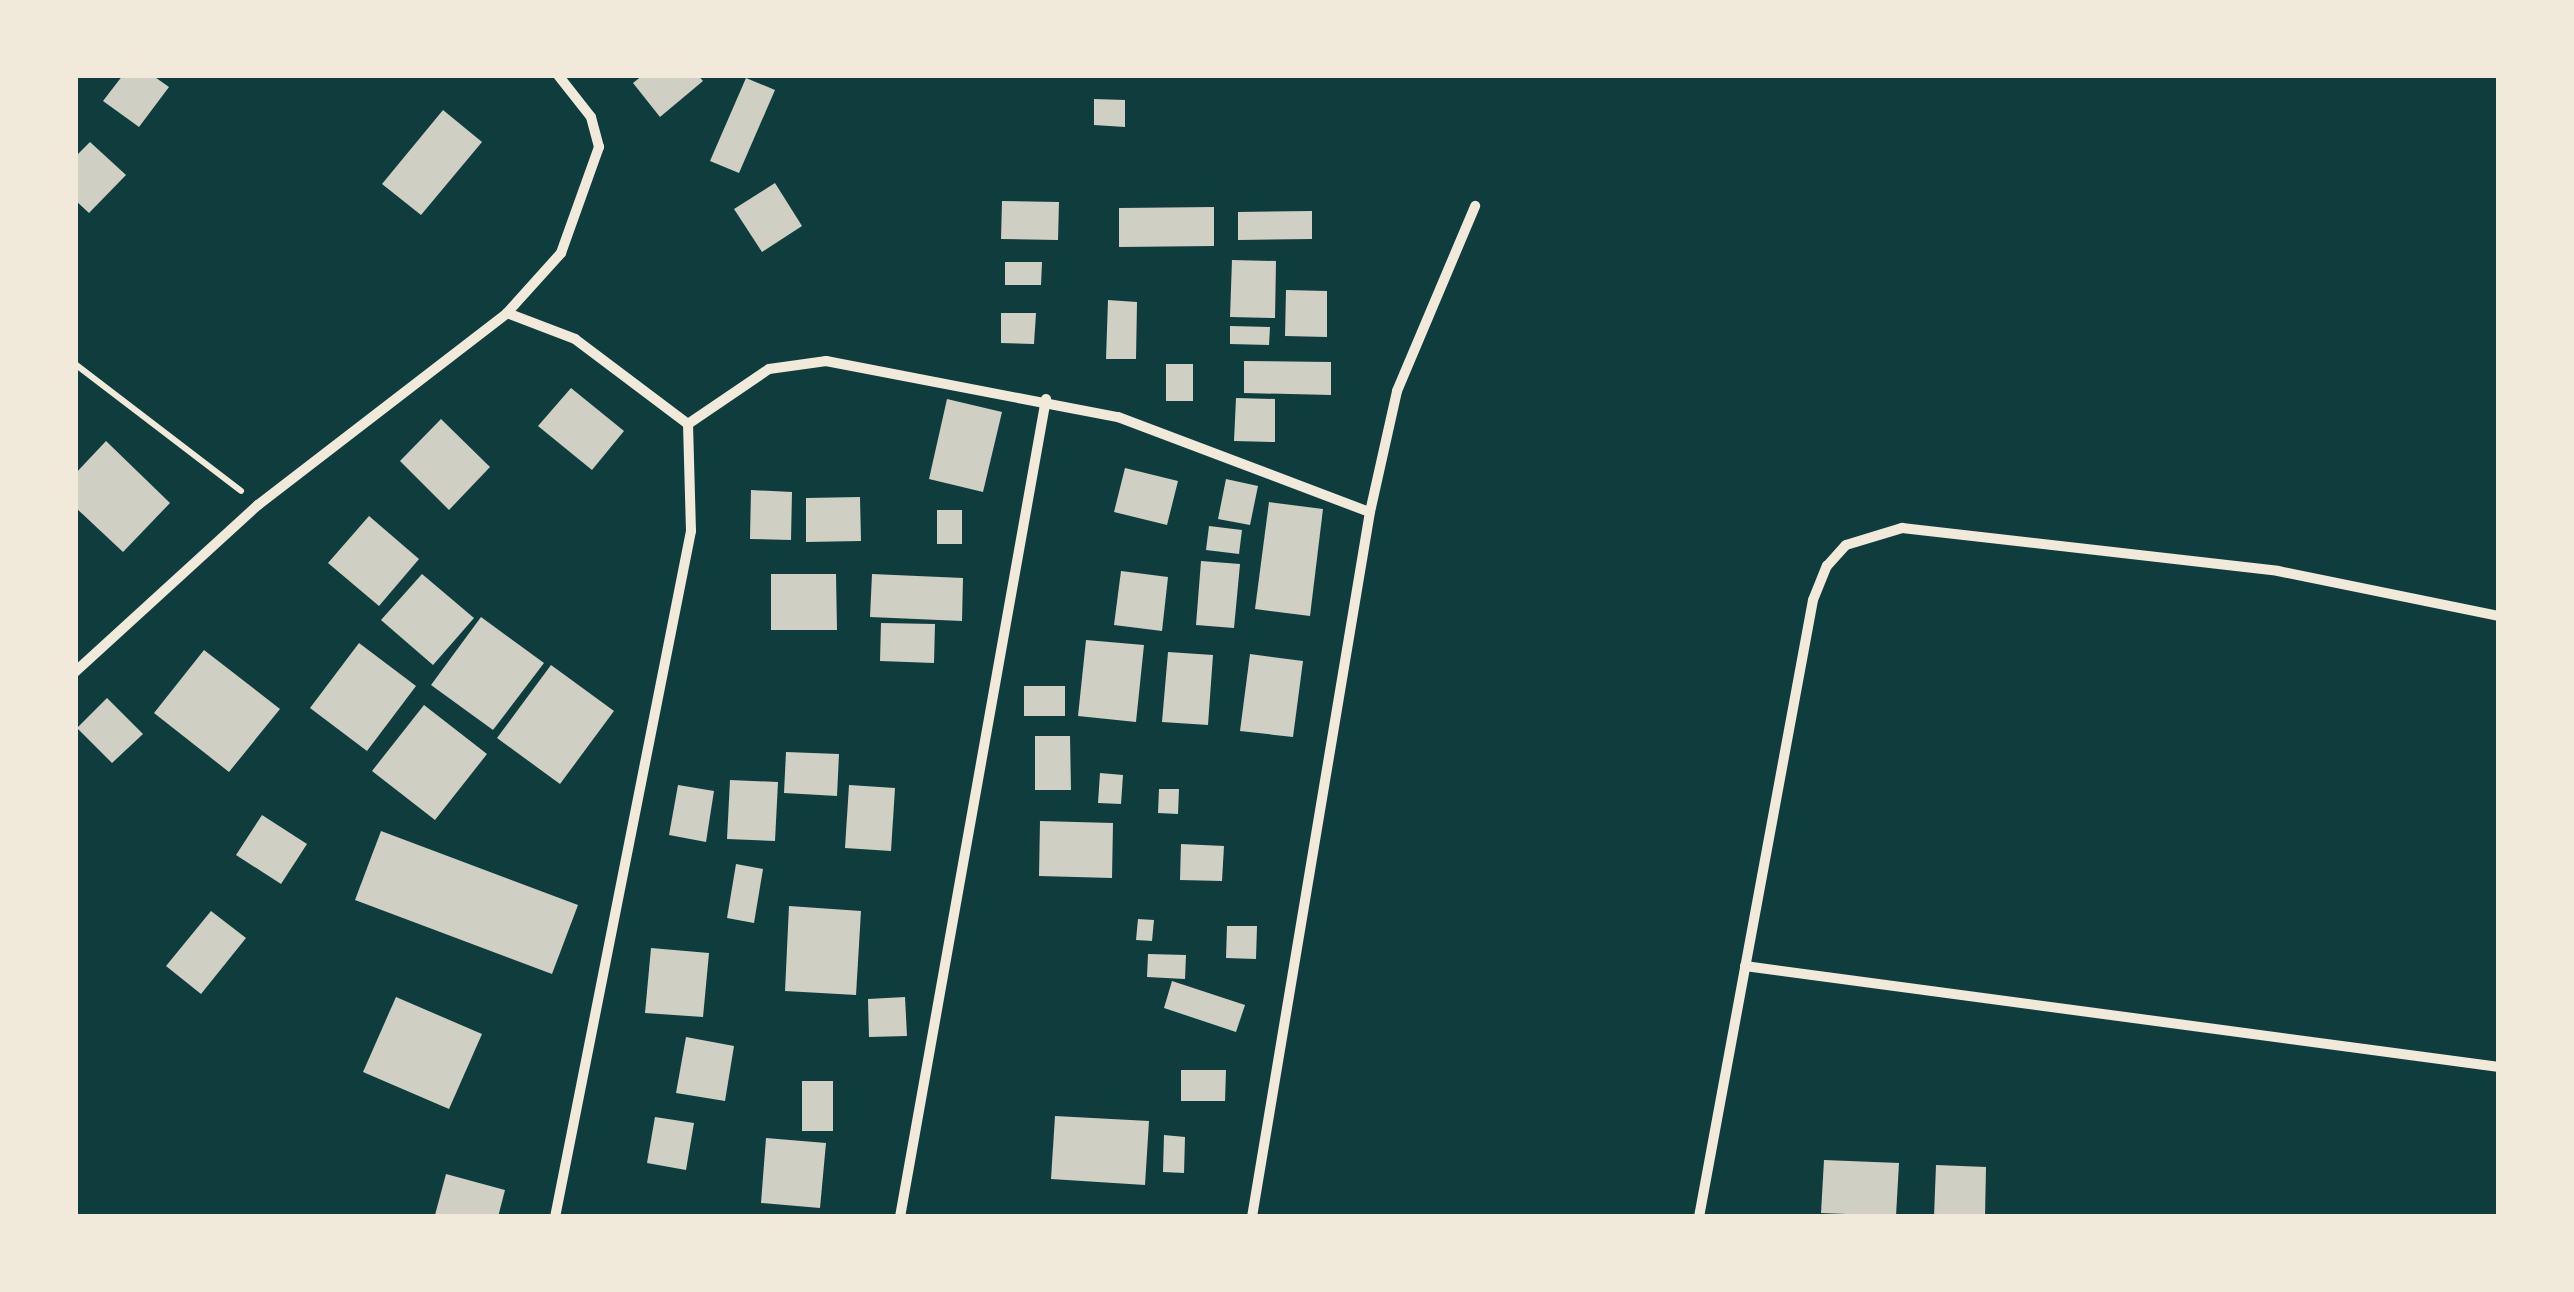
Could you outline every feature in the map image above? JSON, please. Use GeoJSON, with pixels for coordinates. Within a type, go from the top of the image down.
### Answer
{"type":"FeatureCollection","features":[{"type":"Feature","properties":{"kind":"street"},"geometry":{"type":"LineString","coordinates":[[75,672],[258,505],[507,312],[561,253],[592,179],[599,147],[590,117],[558,75]]}},
{"type":"Feature","properties":{"kind":"street"},"geometry":{"type":"LineString","coordinates":[[1252,1217],[1370,512],[1397,391],[1475,206]]}},
{"type":"Feature","properties":{"kind":"street"},"geometry":{"type":"LineString","coordinates":[[507,312],[575,339],[688,424]]}},
{"type":"Feature","properties":{"kind":"street"},"geometry":{"type":"LineString","coordinates":[[688,424],[769,369],[826,361],[1046,400],[1118,417],[1370,512]]}},
{"type":"Feature","properties":{"kind":"street"},"geometry":{"type":"LineString","coordinates":[[900,1217],[1046,400]]}},
{"type":"Feature","properties":{"kind":"street"},"geometry":{"type":"LineString","coordinates":[[556,1217],[691,531],[688,424]]}},
{"type":"Feature","properties":{"kind":"street"},"geometry":{"type":"LineString","coordinates":[[1699,1217],[1813,600],[1827,566],[1846,546],[1902,528],[2278,571],[2499,616]]}},
{"type":"Feature","properties":{"kind":"street"},"geometry":{"type":"LineString","coordinates":[[1745,966],[2499,1067]]}},
{"type":"Feature","properties":{"kind":"path"},"geometry":{"type":"LineString","coordinates":[[75,364],[258,505]]}},
{"type":"Feature","properties":{"kind":"building"},"geometry":{"type":"Polygon","coordinates":[[[123,75],[152,75],[169,87],[139,127],[103,101],[123,75]]]}},
{"type":"Feature","properties":{"kind":"building"},"geometry":{"type":"Polygon","coordinates":[[[643,75],[698,75],[703,81],[660,117],[633,83],[643,75]]]}},
{"type":"Feature","properties":{"kind":"building"},"geometry":{"type":"Polygon","coordinates":[[[746,78],[775,90],[739,173],[710,161],[746,78]]]}},
{"type":"Feature","properties":{"kind":"building"},"geometry":{"type":"Polygon","coordinates":[[[1094,99],[1125,100],[1125,127],[1094,125],[1094,99]]]}},
{"type":"Feature","properties":{"kind":"building"},"geometry":{"type":"Polygon","coordinates":[[[443,110],[482,142],[421,215],[382,184],[443,110]]]}},
{"type":"Feature","properties":{"kind":"building"},"geometry":{"type":"Polygon","coordinates":[[[90,142],[126,175],[89,213],[75,200],[75,157],[90,142]]]}},
{"type":"Feature","properties":{"kind":"building"},"geometry":{"type":"Polygon","coordinates":[[[775,183],[802,226],[762,252],[734,209],[775,183]]]}},
{"type":"Feature","properties":{"kind":"building"},"geometry":{"type":"Polygon","coordinates":[[[1002,201],[1059,202],[1058,240],[1001,239],[1002,201]]]}},
{"type":"Feature","properties":{"kind":"building"},"geometry":{"type":"Polygon","coordinates":[[[1214,207],[1214,246],[1119,247],[1119,208],[1214,207]]]}},
{"type":"Feature","properties":{"kind":"building"},"geometry":{"type":"Polygon","coordinates":[[[1312,211],[1312,239],[1238,240],[1238,212],[1312,211]]]}},
{"type":"Feature","properties":{"kind":"building"},"geometry":{"type":"Polygon","coordinates":[[[1232,260],[1276,261],[1275,318],[1230,317],[1232,260]]]}},
{"type":"Feature","properties":{"kind":"building"},"geometry":{"type":"Polygon","coordinates":[[[1005,262],[1042,262],[1041,285],[1005,285],[1005,262]]]}},
{"type":"Feature","properties":{"kind":"building"},"geometry":{"type":"Polygon","coordinates":[[[1286,290],[1327,291],[1327,337],[1285,336],[1286,290]]]}},
{"type":"Feature","properties":{"kind":"building"},"geometry":{"type":"Polygon","coordinates":[[[1108,300],[1137,302],[1136,359],[1106,359],[1108,300]]]}},
{"type":"Feature","properties":{"kind":"building"},"geometry":{"type":"Polygon","coordinates":[[[1001,313],[1036,313],[1034,344],[1001,343],[1001,313]]]}},
{"type":"Feature","properties":{"kind":"building"},"geometry":{"type":"Polygon","coordinates":[[[1230,326],[1270,327],[1269,345],[1230,344],[1230,326]]]}},
{"type":"Feature","properties":{"kind":"building"},"geometry":{"type":"Polygon","coordinates":[[[1244,361],[1331,362],[1331,395],[1244,393],[1244,361]]]}},
{"type":"Feature","properties":{"kind":"building"},"geometry":{"type":"Polygon","coordinates":[[[1166,364],[1193,364],[1193,401],[1166,401],[1166,364]]]}},
{"type":"Feature","properties":{"kind":"building"},"geometry":{"type":"Polygon","coordinates":[[[571,388],[624,431],[592,470],[538,426],[571,388]]]}},
{"type":"Feature","properties":{"kind":"building"},"geometry":{"type":"Polygon","coordinates":[[[1236,398],[1275,399],[1275,442],[1234,441],[1236,398]]]}},
{"type":"Feature","properties":{"kind":"building"},"geometry":{"type":"Polygon","coordinates":[[[947,399],[1002,412],[983,492],[929,479],[947,399]]]}},
{"type":"Feature","properties":{"kind":"building"},"geometry":{"type":"Polygon","coordinates":[[[441,419],[490,467],[449,510],[400,461],[441,419]]]}},
{"type":"Feature","properties":{"kind":"building"},"geometry":{"type":"Polygon","coordinates":[[[106,441],[170,503],[123,552],[75,507],[75,474],[106,441]]]}},
{"type":"Feature","properties":{"kind":"building"},"geometry":{"type":"Polygon","coordinates":[[[1125,468],[1178,481],[1167,525],[1114,512],[1125,468]]]}},
{"type":"Feature","properties":{"kind":"building"},"geometry":{"type":"Polygon","coordinates":[[[1226,479],[1258,486],[1250,525],[1218,519],[1226,479]]]}},
{"type":"Feature","properties":{"kind":"building"},"geometry":{"type":"Polygon","coordinates":[[[751,490],[792,492],[791,540],[750,539],[751,490]]]}},
{"type":"Feature","properties":{"kind":"building"},"geometry":{"type":"Polygon","coordinates":[[[860,497],[861,541],[806,542],[806,498],[860,497]]]}},
{"type":"Feature","properties":{"kind":"building"},"geometry":{"type":"Polygon","coordinates":[[[1269,502],[1323,509],[1310,616],[1255,609],[1269,502]]]}},
{"type":"Feature","properties":{"kind":"building"},"geometry":{"type":"Polygon","coordinates":[[[937,510],[962,510],[962,544],[937,544],[937,510]]]}},
{"type":"Feature","properties":{"kind":"building"},"geometry":{"type":"Polygon","coordinates":[[[369,516],[419,559],[379,606],[328,563],[369,516]]]}},
{"type":"Feature","properties":{"kind":"building"},"geometry":{"type":"Polygon","coordinates":[[[1209,526],[1242,530],[1239,554],[1206,550],[1209,526]]]}},
{"type":"Feature","properties":{"kind":"building"},"geometry":{"type":"Polygon","coordinates":[[[1201,561],[1240,564],[1234,628],[1196,625],[1201,561]]]}},
{"type":"Feature","properties":{"kind":"building"},"geometry":{"type":"Polygon","coordinates":[[[1121,571],[1168,577],[1162,631],[1114,625],[1121,571]]]}},
{"type":"Feature","properties":{"kind":"building"},"geometry":{"type":"Polygon","coordinates":[[[422,574],[474,618],[433,665],[381,620],[422,574]]]}},
{"type":"Feature","properties":{"kind":"building"},"geometry":{"type":"Polygon","coordinates":[[[771,574],[836,574],[837,630],[771,630],[771,574]]]}},
{"type":"Feature","properties":{"kind":"building"},"geometry":{"type":"Polygon","coordinates":[[[872,574],[963,578],[962,621],[870,617],[872,574]]]}},
{"type":"Feature","properties":{"kind":"building"},"geometry":{"type":"Polygon","coordinates":[[[481,617],[544,663],[493,730],[431,685],[481,617]]]}},
{"type":"Feature","properties":{"kind":"building"},"geometry":{"type":"Polygon","coordinates":[[[881,623],[935,624],[934,663],[880,661],[881,623]]]}},
{"type":"Feature","properties":{"kind":"building"},"geometry":{"type":"Polygon","coordinates":[[[1086,640],[1144,645],[1136,722],[1078,716],[1086,640]]]}},
{"type":"Feature","properties":{"kind":"building"},"geometry":{"type":"Polygon","coordinates":[[[359,643],[416,686],[367,751],[310,708],[359,643]]]}},
{"type":"Feature","properties":{"kind":"building"},"geometry":{"type":"Polygon","coordinates":[[[204,650],[280,709],[229,772],[154,713],[204,650]]]}},
{"type":"Feature","properties":{"kind":"building"},"geometry":{"type":"Polygon","coordinates":[[[1168,652],[1213,655],[1208,725],[1162,722],[1168,652]]]}},
{"type":"Feature","properties":{"kind":"building"},"geometry":{"type":"Polygon","coordinates":[[[1250,654],[1303,661],[1293,737],[1240,731],[1250,654]]]}},
{"type":"Feature","properties":{"kind":"building"},"geometry":{"type":"Polygon","coordinates":[[[551,665],[614,711],[560,784],[497,738],[551,665]]]}},
{"type":"Feature","properties":{"kind":"building"},"geometry":{"type":"Polygon","coordinates":[[[1024,686],[1065,686],[1065,716],[1024,716],[1024,686]]]}},
{"type":"Feature","properties":{"kind":"building"},"geometry":{"type":"Polygon","coordinates":[[[107,698],[143,734],[112,763],[77,728],[107,698]]]}},
{"type":"Feature","properties":{"kind":"building"},"geometry":{"type":"Polygon","coordinates":[[[424,705],[487,754],[435,820],[372,771],[424,705]]]}},
{"type":"Feature","properties":{"kind":"building"},"geometry":{"type":"Polygon","coordinates":[[[1035,736],[1070,736],[1071,790],[1035,790],[1035,736]]]}},
{"type":"Feature","properties":{"kind":"building"},"geometry":{"type":"Polygon","coordinates":[[[786,752],[839,754],[837,796],[784,793],[786,752]]]}},
{"type":"Feature","properties":{"kind":"building"},"geometry":{"type":"Polygon","coordinates":[[[1100,773],[1123,775],[1121,804],[1098,803],[1100,773]]]}},
{"type":"Feature","properties":{"kind":"building"},"geometry":{"type":"Polygon","coordinates":[[[730,780],[778,782],[775,841],[727,839],[730,780]]]}},
{"type":"Feature","properties":{"kind":"building"},"geometry":{"type":"Polygon","coordinates":[[[678,785],[714,791],[706,842],[669,835],[678,785]]]}},
{"type":"Feature","properties":{"kind":"building"},"geometry":{"type":"Polygon","coordinates":[[[849,785],[895,788],[891,851],[845,848],[849,785]]]}},
{"type":"Feature","properties":{"kind":"building"},"geometry":{"type":"Polygon","coordinates":[[[1159,789],[1179,789],[1178,814],[1158,813],[1159,789]]]}},
{"type":"Feature","properties":{"kind":"building"},"geometry":{"type":"Polygon","coordinates":[[[262,815],[307,844],[281,884],[236,855],[262,815]]]}},
{"type":"Feature","properties":{"kind":"building"},"geometry":{"type":"Polygon","coordinates":[[[1040,821],[1113,823],[1112,878],[1039,876],[1040,821]]]}},
{"type":"Feature","properties":{"kind":"building"},"geometry":{"type":"Polygon","coordinates":[[[381,831],[578,905],[552,974],[355,900],[381,831]]]}},
{"type":"Feature","properties":{"kind":"building"},"geometry":{"type":"Polygon","coordinates":[[[1181,844],[1224,846],[1222,881],[1180,880],[1181,844]]]}},
{"type":"Feature","properties":{"kind":"building"},"geometry":{"type":"Polygon","coordinates":[[[736,864],[763,869],[754,923],[727,918],[736,864]]]}},
{"type":"Feature","properties":{"kind":"building"},"geometry":{"type":"Polygon","coordinates":[[[789,906],[861,911],[856,995],[785,991],[789,906]]]}},
{"type":"Feature","properties":{"kind":"building"},"geometry":{"type":"Polygon","coordinates":[[[211,911],[246,938],[201,994],[166,966],[211,911]]]}},
{"type":"Feature","properties":{"kind":"building"},"geometry":{"type":"Polygon","coordinates":[[[1138,919],[1154,920],[1152,941],[1136,940],[1138,919]]]}},
{"type":"Feature","properties":{"kind":"building"},"geometry":{"type":"Polygon","coordinates":[[[1227,926],[1257,926],[1256,959],[1226,958],[1227,926]]]}},
{"type":"Feature","properties":{"kind":"building"},"geometry":{"type":"Polygon","coordinates":[[[651,948],[709,953],[703,1017],[645,1013],[651,948]]]}},
{"type":"Feature","properties":{"kind":"building"},"geometry":{"type":"Polygon","coordinates":[[[1148,954],[1186,955],[1185,979],[1147,977],[1148,954]]]}},
{"type":"Feature","properties":{"kind":"building"},"geometry":{"type":"Polygon","coordinates":[[[1172,981],[1245,1005],[1236,1032],[1164,1008],[1172,981]]]}},
{"type":"Feature","properties":{"kind":"building"},"geometry":{"type":"Polygon","coordinates":[[[396,997],[482,1034],[449,1109],[363,1072],[396,997]]]}},
{"type":"Feature","properties":{"kind":"building"},"geometry":{"type":"Polygon","coordinates":[[[905,997],[907,1036],[869,1037],[868,999],[905,997]]]}},
{"type":"Feature","properties":{"kind":"building"},"geometry":{"type":"Polygon","coordinates":[[[686,1037],[734,1046],[725,1101],[676,1093],[686,1037]]]}},
{"type":"Feature","properties":{"kind":"building"},"geometry":{"type":"Polygon","coordinates":[[[1181,1070],[1226,1070],[1225,1101],[1181,1101],[1181,1070]]]}},
{"type":"Feature","properties":{"kind":"building"},"geometry":{"type":"Polygon","coordinates":[[[802,1081],[833,1081],[833,1131],[802,1131],[802,1081]]]}},
{"type":"Feature","properties":{"kind":"building"},"geometry":{"type":"Polygon","coordinates":[[[1055,1116],[1149,1121],[1145,1185],[1051,1179],[1055,1116]]]}},
{"type":"Feature","properties":{"kind":"building"},"geometry":{"type":"Polygon","coordinates":[[[655,1117],[694,1123],[686,1170],[647,1163],[655,1117]]]}},
{"type":"Feature","properties":{"kind":"building"},"geometry":{"type":"Polygon","coordinates":[[[1164,1135],[1185,1137],[1184,1173],[1163,1172],[1164,1135]]]}},
{"type":"Feature","properties":{"kind":"building"},"geometry":{"type":"Polygon","coordinates":[[[766,1138],[826,1143],[820,1208],[761,1203],[766,1138]]]}},
{"type":"Feature","properties":{"kind":"building"},"geometry":{"type":"Polygon","coordinates":[[[1824,1160],[1899,1163],[1896,1216],[1821,1213],[1824,1160]]]}},
{"type":"Feature","properties":{"kind":"building"},"geometry":{"type":"Polygon","coordinates":[[[1936,1165],[1986,1167],[1985,1217],[1934,1217],[1936,1165]]]}},
{"type":"Feature","properties":{"kind":"building"},"geometry":{"type":"Polygon","coordinates":[[[446,1174],[505,1190],[498,1217],[435,1215],[446,1174]]]}}]}
